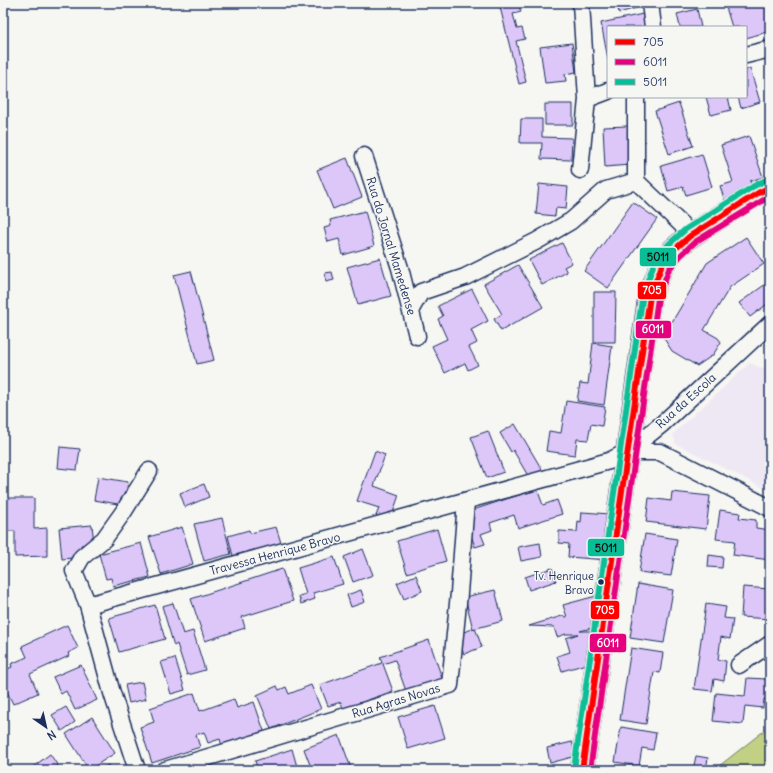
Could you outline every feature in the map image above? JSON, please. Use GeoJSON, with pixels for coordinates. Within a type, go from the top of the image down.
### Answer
{"type":"FeatureCollection","features":[{"type":"Feature","properties":{"kind":"main road"},"geometry":{"type":"LineString","coordinates":[[582,770],[650,296],[662,265],[674,250],[690,236],[770,187]]}},
{"type":"Feature","properties":{"kind":"street"},"geometry":{"type":"LineString","coordinates":[[580,170],[587,99],[581,3]]}},
{"type":"Feature","properties":{"kind":"street"},"geometry":{"type":"LineString","coordinates":[[650,3],[653,26]]}},
{"type":"Feature","properties":{"kind":"street"},"geometry":{"type":"LineString","coordinates":[[747,55],[770,49]]}},
{"type":"Feature","properties":{"kind":"street"},"geometry":{"type":"LineString","coordinates":[[587,99],[607,91]]}},
{"type":"Feature","properties":{"kind":"street"},"geometry":{"type":"LineString","coordinates":[[636,98],[636,181],[682,225],[690,236]]}},
{"type":"Feature","properties":{"kind":"street","name":"Rua do Jornal Mamedense"},"geometry":{"type":"LineString","coordinates":[[364,156],[400,268],[417,336]]}},
{"type":"Feature","properties":{"kind":"street"},"geometry":{"type":"LineString","coordinates":[[411,309],[421,292],[465,277],[537,241],[571,221],[606,190],[636,181]]}},
{"type":"Feature","properties":{"kind":"street","name":"Rua da Escola"},"geometry":{"type":"LineString","coordinates":[[627,452],[662,424],[770,324]]}},
{"type":"Feature","properties":{"kind":"street"},"geometry":{"type":"LineString","coordinates":[[627,452],[660,452],[770,508]]}},
{"type":"Feature","properties":{"kind":"street","name":"Travessa Henrique Bravo"},"geometry":{"type":"LineString","coordinates":[[88,605],[609,461],[627,452]]}},
{"type":"Feature","properties":{"kind":"street"},"geometry":{"type":"LineString","coordinates":[[137,770],[112,693],[88,605],[74,571],[82,557],[104,539],[124,511],[148,471]]}},
{"type":"Feature","properties":{"kind":"street","name":"Rua Agras Novas"},"geometry":{"type":"LineString","coordinates":[[165,770],[450,685],[460,593],[466,501]]}},
{"type":"Feature","properties":{"kind":"street"},"geometry":{"type":"LineString","coordinates":[[739,665],[770,644]]}},
{"type":"Feature","properties":{"kind":"shaded area"},"geometry":{"type":"Polygon","coordinates":[[[750,363],[770,372],[770,491],[676,444],[673,434],[750,363]]]}},
{"type":"Feature","properties":{"kind":"green space"},"geometry":{"type":"Polygon","coordinates":[[[770,726],[770,770],[714,770],[770,726]]]}},
{"type":"Feature","properties":{"kind":"building"},"geometry":{"type":"Polygon","coordinates":[[[499,3],[518,3],[521,12],[513,14],[517,29],[522,28],[525,39],[516,41],[526,82],[519,84],[499,3]]]}},
{"type":"Feature","properties":{"kind":"building"},"geometry":{"type":"Polygon","coordinates":[[[611,3],[643,3],[643,6],[619,13],[617,5],[612,6],[611,3]]]}},
{"type":"Feature","properties":{"kind":"building"},"geometry":{"type":"Polygon","coordinates":[[[767,3],[770,13],[770,31],[747,38],[747,26],[732,26],[725,4],[767,3]]]}},
{"type":"Feature","properties":{"kind":"building"},"geometry":{"type":"Polygon","coordinates":[[[697,9],[701,26],[680,26],[677,14],[697,9]]]}},
{"type":"Feature","properties":{"kind":"building"},"geometry":{"type":"Polygon","coordinates":[[[643,14],[646,26],[607,26],[607,54],[601,23],[643,14]]]}},
{"type":"Feature","properties":{"kind":"building"},"geometry":{"type":"Polygon","coordinates":[[[572,43],[576,72],[565,74],[566,81],[545,83],[540,47],[572,43]]]}},
{"type":"Feature","properties":{"kind":"building"},"geometry":{"type":"Polygon","coordinates":[[[750,68],[760,102],[741,108],[738,98],[747,98],[747,70],[750,68]]]}},
{"type":"Feature","properties":{"kind":"building"},"geometry":{"type":"Polygon","coordinates":[[[706,98],[728,98],[731,110],[711,115],[706,98]]]}},
{"type":"Feature","properties":{"kind":"building"},"geometry":{"type":"Polygon","coordinates":[[[679,103],[693,146],[669,154],[655,111],[679,103]]]}},
{"type":"Feature","properties":{"kind":"building"},"geometry":{"type":"Polygon","coordinates":[[[545,104],[573,104],[573,125],[545,125],[545,104]]]}},
{"type":"Feature","properties":{"kind":"building"},"geometry":{"type":"Polygon","coordinates":[[[521,119],[542,119],[542,137],[572,138],[571,160],[541,159],[542,143],[520,143],[521,119]]]}},
{"type":"Feature","properties":{"kind":"building"},"geometry":{"type":"Polygon","coordinates":[[[628,126],[630,165],[605,167],[603,127],[628,126]]]}},
{"type":"Feature","properties":{"kind":"building"},"geometry":{"type":"Polygon","coordinates":[[[749,136],[763,177],[750,181],[754,192],[725,202],[720,186],[733,182],[721,145],[749,136]]]}},
{"type":"Feature","properties":{"kind":"building"},"geometry":{"type":"Polygon","coordinates":[[[3,146],[5,146],[4,177],[3,177],[3,146]]]}},
{"type":"Feature","properties":{"kind":"building"},"geometry":{"type":"Polygon","coordinates":[[[702,154],[712,187],[686,195],[683,187],[668,191],[661,166],[702,154]]]}},
{"type":"Feature","properties":{"kind":"building"},"geometry":{"type":"Polygon","coordinates":[[[347,158],[362,197],[333,209],[317,170],[347,158]]]}},
{"type":"Feature","properties":{"kind":"building"},"geometry":{"type":"Polygon","coordinates":[[[539,184],[568,187],[566,209],[556,208],[555,216],[536,214],[539,184]]]}},
{"type":"Feature","properties":{"kind":"building"},"geometry":{"type":"Polygon","coordinates":[[[633,202],[657,219],[608,288],[584,271],[633,202]]]}},
{"type":"Feature","properties":{"kind":"building"},"geometry":{"type":"Polygon","coordinates":[[[365,211],[374,246],[343,255],[339,239],[328,242],[324,228],[331,226],[330,220],[365,211]]]}},
{"type":"Feature","properties":{"kind":"building"},"geometry":{"type":"Polygon","coordinates":[[[746,237],[764,264],[730,287],[704,330],[718,338],[721,342],[713,355],[697,366],[672,351],[663,337],[707,263],[746,237]]]}},
{"type":"Feature","properties":{"kind":"building"},"geometry":{"type":"Polygon","coordinates":[[[562,243],[572,263],[564,267],[567,272],[542,285],[529,260],[562,243]]]}},
{"type":"Feature","properties":{"kind":"building"},"geometry":{"type":"Polygon","coordinates":[[[380,258],[391,296],[358,305],[347,267],[380,258]]]}},
{"type":"Feature","properties":{"kind":"building"},"geometry":{"type":"Polygon","coordinates":[[[518,265],[543,307],[501,331],[494,319],[502,314],[484,284],[518,265]]]}},
{"type":"Feature","properties":{"kind":"building"},"geometry":{"type":"Polygon","coordinates":[[[191,271],[214,360],[197,364],[174,275],[191,271]]]}},
{"type":"Feature","properties":{"kind":"building"},"geometry":{"type":"Polygon","coordinates":[[[332,272],[334,280],[326,282],[325,273],[332,272]]]}},
{"type":"Feature","properties":{"kind":"building"},"geometry":{"type":"Polygon","coordinates":[[[770,281],[770,302],[750,317],[739,303],[770,281]]]}},
{"type":"Feature","properties":{"kind":"building"},"geometry":{"type":"Polygon","coordinates":[[[472,289],[488,321],[471,330],[477,343],[469,347],[478,365],[468,370],[465,363],[445,373],[432,346],[447,339],[438,319],[443,316],[438,306],[472,289]]]}},
{"type":"Feature","properties":{"kind":"building"},"geometry":{"type":"Polygon","coordinates":[[[594,292],[616,292],[615,342],[594,342],[594,292]]]}},
{"type":"Feature","properties":{"kind":"building"},"geometry":{"type":"Polygon","coordinates":[[[593,343],[612,346],[604,405],[577,401],[580,383],[588,384],[593,343]]]}},
{"type":"Feature","properties":{"kind":"building"},"geometry":{"type":"Polygon","coordinates":[[[566,401],[605,407],[602,426],[591,424],[588,440],[577,439],[575,455],[546,451],[549,431],[561,433],[566,401]]]}},
{"type":"Feature","properties":{"kind":"building"},"geometry":{"type":"Polygon","coordinates":[[[515,424],[544,473],[531,481],[513,450],[511,452],[500,433],[515,424]]]}},
{"type":"Feature","properties":{"kind":"building"},"geometry":{"type":"Polygon","coordinates":[[[488,431],[504,472],[487,478],[471,437],[488,431]]]}},
{"type":"Feature","properties":{"kind":"building"},"geometry":{"type":"Polygon","coordinates":[[[60,447],[80,449],[77,470],[58,468],[60,447]]]}},
{"type":"Feature","properties":{"kind":"building"},"geometry":{"type":"Polygon","coordinates":[[[375,451],[385,455],[374,486],[399,495],[390,521],[376,516],[379,508],[357,501],[375,451]]]}},
{"type":"Feature","properties":{"kind":"building"},"geometry":{"type":"Polygon","coordinates":[[[98,477],[128,482],[124,505],[94,500],[98,477]]]}},
{"type":"Feature","properties":{"kind":"building"},"geometry":{"type":"Polygon","coordinates":[[[204,484],[209,497],[185,507],[180,493],[204,484]]]}},
{"type":"Feature","properties":{"kind":"building"},"geometry":{"type":"Polygon","coordinates":[[[537,489],[543,505],[557,500],[562,514],[518,528],[514,515],[490,523],[492,530],[481,534],[485,544],[475,547],[464,513],[537,489]]]}},
{"type":"Feature","properties":{"kind":"building"},"geometry":{"type":"Polygon","coordinates":[[[672,492],[710,496],[706,529],[646,522],[649,498],[671,501],[672,492]]]}},
{"type":"Feature","properties":{"kind":"building"},"geometry":{"type":"Polygon","coordinates":[[[6,498],[34,498],[34,529],[47,528],[47,556],[15,557],[15,531],[6,531],[6,498]]]}},
{"type":"Feature","properties":{"kind":"building"},"geometry":{"type":"Polygon","coordinates":[[[720,510],[740,513],[739,518],[756,520],[756,528],[770,530],[770,560],[733,555],[735,541],[716,539],[720,510]]]}},
{"type":"Feature","properties":{"kind":"building"},"geometry":{"type":"Polygon","coordinates":[[[582,512],[610,514],[607,560],[568,557],[569,544],[559,543],[559,531],[577,532],[578,521],[581,522],[582,512]]]}},
{"type":"Feature","properties":{"kind":"building"},"geometry":{"type":"Polygon","coordinates":[[[222,518],[231,554],[204,561],[194,524],[222,518]]]}},
{"type":"Feature","properties":{"kind":"building"},"geometry":{"type":"Polygon","coordinates":[[[92,525],[94,543],[81,545],[83,557],[62,559],[59,528],[92,525]]]}},
{"type":"Feature","properties":{"kind":"building"},"geometry":{"type":"Polygon","coordinates":[[[182,527],[193,564],[161,574],[149,537],[182,527]]]}},
{"type":"Feature","properties":{"kind":"building"},"geometry":{"type":"Polygon","coordinates":[[[276,527],[282,546],[234,560],[228,536],[249,530],[250,533],[276,527]]]}},
{"type":"Feature","properties":{"kind":"building"},"geometry":{"type":"Polygon","coordinates":[[[437,529],[446,561],[407,573],[397,541],[437,529]]]}},
{"type":"Feature","properties":{"kind":"building"},"geometry":{"type":"Polygon","coordinates":[[[645,534],[677,539],[671,576],[639,572],[645,534]]]}},
{"type":"Feature","properties":{"kind":"building"},"geometry":{"type":"Polygon","coordinates":[[[141,543],[150,577],[113,586],[111,578],[106,579],[99,554],[141,543]]]}},
{"type":"Feature","properties":{"kind":"building"},"geometry":{"type":"Polygon","coordinates":[[[540,543],[542,557],[521,561],[518,547],[540,543]]]}},
{"type":"Feature","properties":{"kind":"building"},"geometry":{"type":"Polygon","coordinates":[[[363,549],[373,575],[353,582],[344,557],[363,549]]]}},
{"type":"Feature","properties":{"kind":"building"},"geometry":{"type":"Polygon","coordinates":[[[709,555],[723,557],[722,568],[708,567],[709,555]]]}},
{"type":"Feature","properties":{"kind":"building"},"geometry":{"type":"Polygon","coordinates":[[[334,557],[343,584],[313,593],[315,599],[301,604],[299,596],[306,594],[298,568],[334,557]]]}},
{"type":"Feature","properties":{"kind":"building"},"geometry":{"type":"Polygon","coordinates":[[[552,568],[556,581],[529,590],[525,577],[552,568]]]}},
{"type":"Feature","properties":{"kind":"building"},"geometry":{"type":"Polygon","coordinates":[[[282,569],[293,601],[242,617],[245,628],[205,641],[191,599],[282,569]]]}},
{"type":"Feature","properties":{"kind":"building"},"geometry":{"type":"Polygon","coordinates":[[[416,575],[422,591],[404,599],[397,583],[416,575]]]}},
{"type":"Feature","properties":{"kind":"building"},"geometry":{"type":"Polygon","coordinates":[[[638,584],[673,590],[664,643],[630,638],[638,584]]]}},
{"type":"Feature","properties":{"kind":"building"},"geometry":{"type":"Polygon","coordinates":[[[743,587],[770,589],[770,619],[741,617],[743,587]]]}},
{"type":"Feature","properties":{"kind":"building"},"geometry":{"type":"Polygon","coordinates":[[[361,590],[365,602],[351,607],[347,595],[361,590]]]}},
{"type":"Feature","properties":{"kind":"building"},"geometry":{"type":"Polygon","coordinates":[[[495,590],[503,621],[473,629],[465,597],[495,590]]]}},
{"type":"Feature","properties":{"kind":"building"},"geometry":{"type":"Polygon","coordinates":[[[596,596],[595,627],[580,631],[591,631],[590,663],[562,671],[557,656],[570,652],[566,638],[578,634],[566,634],[557,637],[554,627],[529,626],[562,616],[567,617],[563,605],[596,596]]]}},
{"type":"Feature","properties":{"kind":"building"},"geometry":{"type":"Polygon","coordinates":[[[173,603],[183,634],[193,631],[205,670],[187,675],[177,644],[174,646],[162,606],[173,603]]]}},
{"type":"Feature","properties":{"kind":"building"},"geometry":{"type":"Polygon","coordinates":[[[706,604],[726,607],[724,618],[733,619],[730,639],[721,637],[718,660],[726,661],[724,681],[714,679],[712,691],[694,689],[706,604]]]}},
{"type":"Feature","properties":{"kind":"building"},"geometry":{"type":"Polygon","coordinates":[[[155,605],[165,639],[119,652],[109,618],[155,605]]]}},
{"type":"Feature","properties":{"kind":"building"},"geometry":{"type":"Polygon","coordinates":[[[67,625],[78,648],[68,653],[69,656],[30,674],[38,693],[13,704],[3,683],[3,671],[12,667],[11,664],[27,657],[22,646],[67,625]]]}},
{"type":"Feature","properties":{"kind":"building"},"geometry":{"type":"Polygon","coordinates":[[[475,628],[482,647],[464,654],[456,635],[475,628]]]}},
{"type":"Feature","properties":{"kind":"building"},"geometry":{"type":"Polygon","coordinates":[[[429,640],[443,681],[407,694],[395,660],[383,664],[393,691],[343,709],[341,702],[328,706],[320,685],[382,663],[380,657],[429,640]]]}},
{"type":"Feature","properties":{"kind":"building"},"geometry":{"type":"Polygon","coordinates":[[[631,648],[663,653],[660,673],[654,672],[646,724],[620,720],[631,648]]]}},
{"type":"Feature","properties":{"kind":"building"},"geometry":{"type":"Polygon","coordinates":[[[175,658],[185,690],[171,694],[161,662],[175,658]]]}},
{"type":"Feature","properties":{"kind":"building"},"geometry":{"type":"Polygon","coordinates":[[[768,663],[770,663],[770,699],[764,699],[763,708],[745,706],[743,724],[713,721],[716,693],[745,696],[747,678],[766,679],[768,663]]]}},
{"type":"Feature","properties":{"kind":"building"},"geometry":{"type":"Polygon","coordinates":[[[81,665],[97,700],[75,710],[66,691],[61,694],[53,677],[81,665]]]}},
{"type":"Feature","properties":{"kind":"building"},"geometry":{"type":"Polygon","coordinates":[[[142,682],[146,699],[129,703],[125,685],[142,682]]]}},
{"type":"Feature","properties":{"kind":"building"},"geometry":{"type":"Polygon","coordinates":[[[311,685],[321,709],[271,729],[257,695],[277,686],[279,690],[286,687],[289,694],[311,685]]]}},
{"type":"Feature","properties":{"kind":"building"},"geometry":{"type":"Polygon","coordinates":[[[194,693],[200,711],[234,699],[237,708],[254,702],[264,731],[222,746],[220,739],[208,743],[204,732],[196,735],[200,747],[152,763],[140,727],[154,722],[150,708],[194,693]]]}},
{"type":"Feature","properties":{"kind":"building"},"geometry":{"type":"Polygon","coordinates":[[[435,706],[445,738],[408,749],[398,717],[435,706]]]}},
{"type":"Feature","properties":{"kind":"building"},"geometry":{"type":"Polygon","coordinates":[[[66,707],[75,722],[62,731],[52,715],[66,707]]]}},
{"type":"Feature","properties":{"kind":"building"},"geometry":{"type":"Polygon","coordinates":[[[92,717],[115,753],[89,770],[66,734],[92,717]]]}},
{"type":"Feature","properties":{"kind":"building"},"geometry":{"type":"Polygon","coordinates":[[[621,727],[656,733],[653,750],[642,748],[639,766],[615,762],[621,727]]]}},
{"type":"Feature","properties":{"kind":"building"},"geometry":{"type":"Polygon","coordinates":[[[339,735],[351,768],[345,770],[330,770],[328,766],[318,770],[312,770],[304,749],[339,735]]]}},
{"type":"Feature","properties":{"kind":"building"},"geometry":{"type":"Polygon","coordinates":[[[572,742],[576,756],[550,763],[547,748],[572,742]]]}},
{"type":"Feature","properties":{"kind":"building"},"geometry":{"type":"Polygon","coordinates":[[[292,749],[298,770],[258,770],[255,761],[292,749]]]}},
{"type":"Feature","properties":{"kind":"building"},"geometry":{"type":"Polygon","coordinates":[[[50,754],[58,766],[52,770],[29,770],[50,754]]]}},
{"type":"Feature","properties":{"kind":"building"},"geometry":{"type":"Polygon","coordinates":[[[696,756],[708,758],[706,770],[693,770],[696,756]]]}},
{"type":"Feature","properties":{"kind":"building"},"geometry":{"type":"Polygon","coordinates":[[[108,765],[111,770],[100,770],[108,765]]]}},
{"type":"Feature","properties":{"kind":"transit line","name":"5011"},"geometry":{"type":"LineString","coordinates":[[574,769],[643,293],[655,261],[669,244],[686,229],[766,180]]}},
{"type":"Feature","properties":{"kind":"transit line","name":"705"},"geometry":{"type":"LineString","coordinates":[[582,770],[650,296],[662,265],[674,250],[690,236],[770,187]]}},
{"type":"Feature","properties":{"kind":"transit line","name":"6011"},"geometry":{"type":"LineString","coordinates":[[590,770],[658,298],[669,269],[695,242],[770,196]]}},
{"type":"Feature","properties":{"kind":"place","name":"Tv. Henrique Bravo"},"geometry":{"type":"Point","coordinates":[601,582]}}]}
